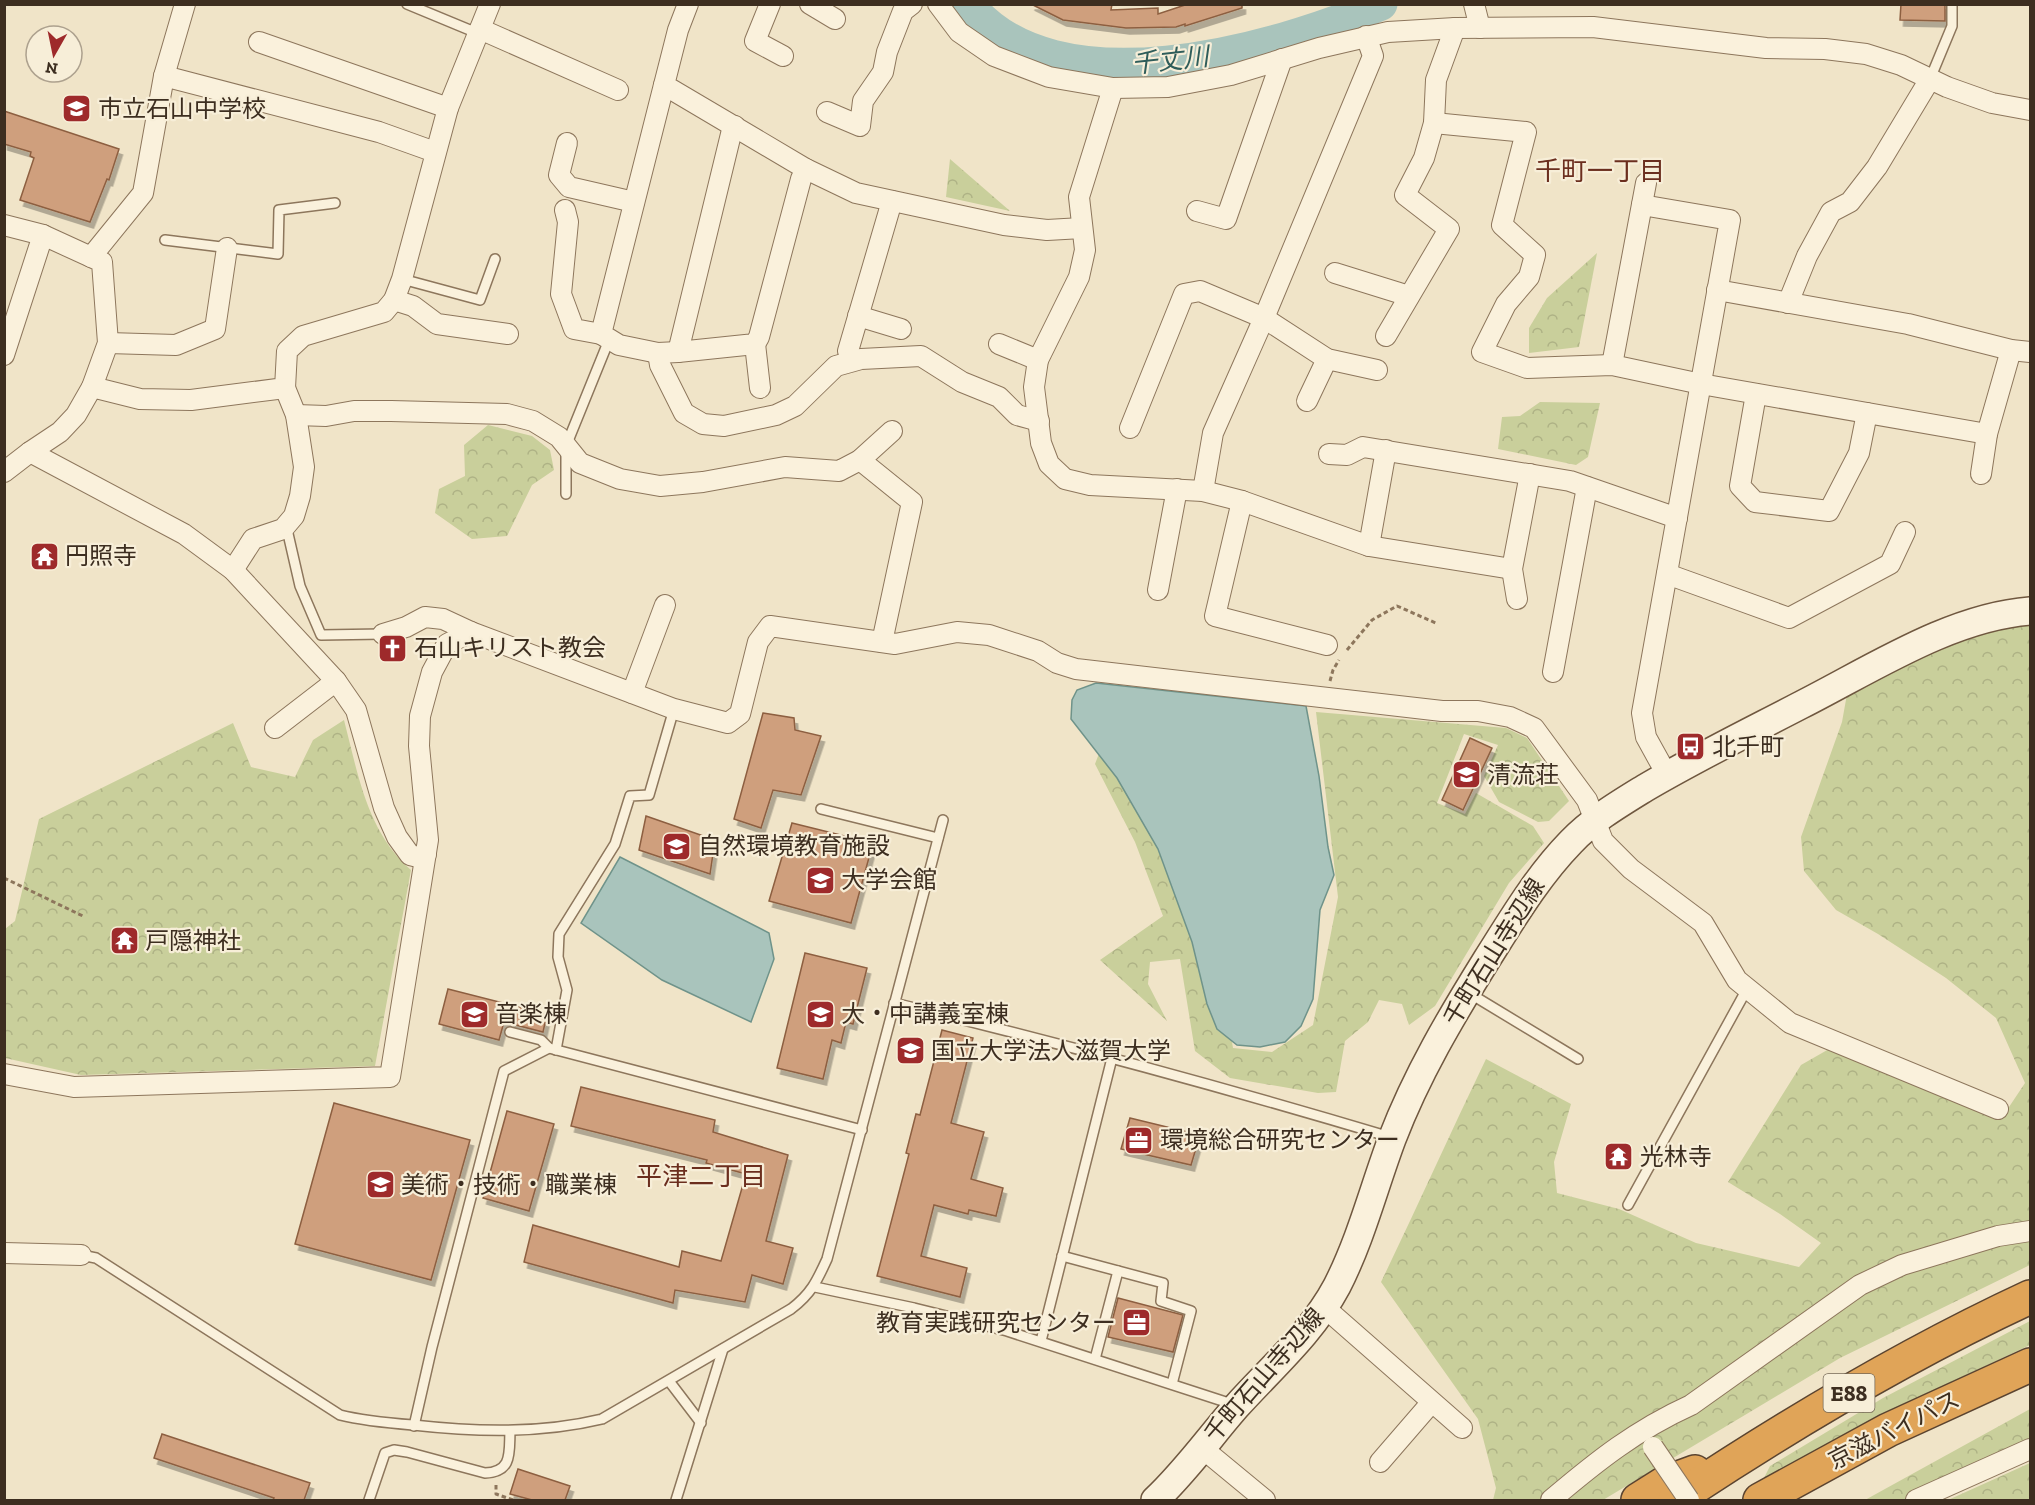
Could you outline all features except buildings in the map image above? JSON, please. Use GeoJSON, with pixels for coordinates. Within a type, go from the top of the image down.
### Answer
{"type":"FeatureCollection","features":[{"type":"Feature","properties":{"kind":"highway","name":"E88"},"geometry":{"type":"LineString","coordinates":[[1675,1500],[1749,1451],[1924,1351],[2031,1297]]}},
{"type":"Feature","properties":{"kind":"highway"},"geometry":{"type":"LineString","coordinates":[[1802,1500],[2031,1365]]}},
{"type":"Feature","properties":{"kind":"highway","name":"京滋バイパス"},"geometry":{"type":"LineString","coordinates":[[1760,1500],[1888,1430],[2031,1365]]}},
{"type":"Feature","properties":{"kind":"highway"},"geometry":{"type":"LineString","coordinates":[[1638,1500],[1665,1483],[1749,1451]]}},
{"type":"Feature","properties":{"kind":"main road","name":"千町石山寺辺線"},"geometry":{"type":"LineString","coordinates":[[1155,1500],[1176,1481],[1238,1405],[1306,1332],[1324,1307],[1349,1260],[1412,1090],[1438,1039],[1518,909],[1543,873],[1572,840],[1596,819],[1667,776],[1923,641],[1985,620],[2031,611]]}},
{"type":"Feature","properties":{"kind":"street"},"geometry":{"type":"LineString","coordinates":[[91,257],[143,193],[164,76],[185,4]]}},
{"type":"Feature","properties":{"kind":"street"},"geometry":{"type":"LineString","coordinates":[[233,570],[253,539],[283,529],[294,516],[300,496],[304,467],[296,414],[285,388],[287,351],[303,336],[384,312],[394,300],[402,279],[448,108],[490,4]]}},
{"type":"Feature","properties":{"kind":"street"},"geometry":{"type":"LineString","coordinates":[[605,337],[634,202],[678,30],[688,4]]}},
{"type":"Feature","properties":{"kind":"street"},"geometry":{"type":"LineString","coordinates":[[770,4],[755,41],[783,56]]}},
{"type":"Feature","properties":{"kind":"street"},"geometry":{"type":"LineString","coordinates":[[810,4],[835,19]]}},
{"type":"Feature","properties":{"kind":"street"},"geometry":{"type":"LineString","coordinates":[[827,112],[860,126],[863,101],[883,72],[887,52],[903,11],[912,4]]}},
{"type":"Feature","properties":{"kind":"street"},"geometry":{"type":"LineString","coordinates":[[938,4],[958,32],[994,56],[1048,77],[1113,88],[1168,87],[1231,75],[1282,59],[1388,32],[1455,28],[1593,27],[1766,48],[1866,54],[1901,65],[1992,103],[2031,110]]}},
{"type":"Feature","properties":{"kind":"street"},"geometry":{"type":"LineString","coordinates":[[1474,4],[1480,28]]}},
{"type":"Feature","properties":{"kind":"street"},"geometry":{"type":"LineString","coordinates":[[1386,336],[1449,229],[1405,195],[1424,158],[1434,123],[1436,80],[1455,28]]}},
{"type":"Feature","properties":{"kind":"street"},"geometry":{"type":"LineString","coordinates":[[478,31],[618,90]]}},
{"type":"Feature","properties":{"kind":"street"},"geometry":{"type":"LineString","coordinates":[[1203,491],[1213,433],[1264,318],[1373,56],[1366,36]]}},
{"type":"Feature","properties":{"kind":"street"},"geometry":{"type":"LineString","coordinates":[[259,42],[448,108]]}},
{"type":"Feature","properties":{"kind":"street"},"geometry":{"type":"LineString","coordinates":[[1197,211],[1226,219],[1282,59]]}},
{"type":"Feature","properties":{"kind":"street"},"geometry":{"type":"LineString","coordinates":[[164,76],[379,132],[435,152]]}},
{"type":"Feature","properties":{"kind":"street"},"geometry":{"type":"LineString","coordinates":[[1788,303],[1807,256],[1831,212],[1850,202],[1877,166],[1930,79]]}},
{"type":"Feature","properties":{"kind":"street"},"geometry":{"type":"LineString","coordinates":[[664,85],[806,169],[856,193],[1004,225],[1047,230],[1082,228]]}},
{"type":"Feature","properties":{"kind":"street"},"geometry":{"type":"LineString","coordinates":[[1113,88],[1079,197],[1085,250],[1079,277],[1038,360],[1034,387],[1041,443],[1049,464],[1065,479],[1090,485],[1203,491],[1242,501],[1369,546],[1512,569]]}},
{"type":"Feature","properties":{"kind":"street"},"geometry":{"type":"LineString","coordinates":[[1434,123],[1526,132],[1502,225],[1535,255],[1529,277],[1506,304],[1482,352],[1527,369],[1612,365],[1701,384],[1987,434]]}},
{"type":"Feature","properties":{"kind":"street"},"geometry":{"type":"LineString","coordinates":[[678,352],[730,134],[735,126]]}},
{"type":"Feature","properties":{"kind":"street"},"geometry":{"type":"LineString","coordinates":[[567,143],[559,175],[569,187],[634,202]]}},
{"type":"Feature","properties":{"kind":"street"},"geometry":{"type":"LineString","coordinates":[[760,388],[755,344],[759,337],[801,179],[806,169]]}},
{"type":"Feature","properties":{"kind":"street"},"geometry":{"type":"LineString","coordinates":[[1612,365],[1646,183]]}},
{"type":"Feature","properties":{"kind":"street"},"geometry":{"type":"LineString","coordinates":[[848,351],[892,201]]}},
{"type":"Feature","properties":{"kind":"street"},"geometry":{"type":"LineString","coordinates":[[1642,204],[1730,220],[1642,713],[1646,737],[1667,776]]}},
{"type":"Feature","properties":{"kind":"street"},"geometry":{"type":"LineString","coordinates":[[565,210],[568,222],[561,294],[574,329],[605,337],[619,345],[658,353],[755,344]]}},
{"type":"Feature","properties":{"kind":"street"},"geometry":{"type":"LineString","coordinates":[[4,225],[43,235],[102,262],[108,343],[92,387],[76,415],[60,432],[4,472]]}},
{"type":"Feature","properties":{"kind":"street"},"geometry":{"type":"LineString","coordinates":[[4,355],[43,235]]}},
{"type":"Feature","properties":{"kind":"street"},"geometry":{"type":"LineString","coordinates":[[108,343],[176,345],[215,329],[227,248]]}},
{"type":"Feature","properties":{"kind":"street"},"geometry":{"type":"LineString","coordinates":[[1335,273],[1410,296]]}},
{"type":"Feature","properties":{"kind":"street"},"geometry":{"type":"LineString","coordinates":[[1717,290],[1908,324],[2011,350],[2031,351]]}},
{"type":"Feature","properties":{"kind":"street"},"geometry":{"type":"LineString","coordinates":[[1130,428],[1184,294],[1200,291],[1264,318],[1327,359],[1377,370]]}},
{"type":"Feature","properties":{"kind":"street"},"geometry":{"type":"LineString","coordinates":[[394,300],[413,306],[437,324],[508,334]]}},
{"type":"Feature","properties":{"kind":"street"},"geometry":{"type":"LineString","coordinates":[[858,316],[901,329]]}},
{"type":"Feature","properties":{"kind":"street"},"geometry":{"type":"LineString","coordinates":[[999,344],[1038,360]]}},
{"type":"Feature","properties":{"kind":"street"},"geometry":{"type":"LineString","coordinates":[[1981,474],[1987,434],[2011,350]]}},
{"type":"Feature","properties":{"kind":"street"},"geometry":{"type":"LineString","coordinates":[[658,353],[660,365],[684,412],[703,424],[724,426],[776,415],[795,406],[836,366],[861,359],[921,356],[962,382],[999,397],[1017,415],[1039,421]]}},
{"type":"Feature","properties":{"kind":"street"},"geometry":{"type":"LineString","coordinates":[[1307,401],[1327,359]]}},
{"type":"Feature","properties":{"kind":"street"},"geometry":{"type":"LineString","coordinates":[[92,387],[140,399],[190,400],[285,388]]}},
{"type":"Feature","properties":{"kind":"street"},"geometry":{"type":"LineString","coordinates":[[1756,394],[1740,486],[1755,502],[1829,511],[1859,453],[1867,413]]}},
{"type":"Feature","properties":{"kind":"street"},"geometry":{"type":"LineString","coordinates":[[296,414],[326,416],[354,411],[507,414],[533,421],[559,437],[580,463],[620,479],[660,486],[703,482],[785,467],[839,471],[860,460],[892,431]]}},
{"type":"Feature","properties":{"kind":"street"},"geometry":{"type":"LineString","coordinates":[[1329,454],[1347,455],[1363,447],[1570,481],[1677,518]]}},
{"type":"Feature","properties":{"kind":"street"},"geometry":{"type":"LineString","coordinates":[[1369,546],[1386,450]]}},
{"type":"Feature","properties":{"kind":"street"},"geometry":{"type":"LineString","coordinates":[[30,452],[184,534],[233,570],[336,681],[356,710],[384,808],[397,837],[410,855],[418,857],[426,854]]}},
{"type":"Feature","properties":{"kind":"street"},"geometry":{"type":"LineString","coordinates":[[860,460],[912,502],[882,642]]}},
{"type":"Feature","properties":{"kind":"street"},"geometry":{"type":"LineString","coordinates":[[1517,599],[1512,569],[1530,474]]}},
{"type":"Feature","properties":{"kind":"street"},"geometry":{"type":"LineString","coordinates":[[1553,672],[1587,487]]}},
{"type":"Feature","properties":{"kind":"street"},"geometry":{"type":"LineString","coordinates":[[1158,590],[1177,489]]}},
{"type":"Feature","properties":{"kind":"street"},"geometry":{"type":"LineString","coordinates":[[1242,501],[1215,616],[1327,645]]}},
{"type":"Feature","properties":{"kind":"street"},"geometry":{"type":"LineString","coordinates":[[1667,574],[1789,618],[1890,564],[1905,532]]}},
{"type":"Feature","properties":{"kind":"street"},"geometry":{"type":"LineString","coordinates":[[632,693],[665,605]]}},
{"type":"Feature","properties":{"kind":"street"},"geometry":{"type":"LineString","coordinates":[[383,634],[405,627],[424,617],[443,619],[471,632],[674,709],[728,723],[740,714],[758,642],[770,626],[895,644],[957,632],[989,634],[1038,651],[1057,663],[1076,669],[1442,711],[1478,711],[1510,717],[1534,728],[1587,800],[1603,841],[1631,869],[1703,923],[1737,980],[1747,989],[1790,1023],[1998,1109]]}},
{"type":"Feature","properties":{"kind":"street"},"geometry":{"type":"LineString","coordinates":[[4,1074],[74,1087],[390,1077],[428,840],[419,746],[420,716],[432,672],[447,644],[471,632]]}},
{"type":"Feature","properties":{"kind":"street"},"geometry":{"type":"LineString","coordinates":[[275,728],[336,681]]}},
{"type":"Feature","properties":{"kind":"street"},"geometry":{"type":"LineString","coordinates":[[1551,1500],[1627,1439],[1691,1405],[1860,1285],[1902,1265],[1998,1236],[2031,1231]]}},
{"type":"Feature","properties":{"kind":"street"},"geometry":{"type":"LineString","coordinates":[[4,1253],[81,1255]]}},
{"type":"Feature","properties":{"kind":"street"},"geometry":{"type":"LineString","coordinates":[[1324,1307],[1462,1428]]}},
{"type":"Feature","properties":{"kind":"street"},"geometry":{"type":"LineString","coordinates":[[1380,1462],[1431,1402]]}},
{"type":"Feature","properties":{"kind":"street"},"geometry":{"type":"LineString","coordinates":[[1642,1430],[1689,1500]]}},
{"type":"Feature","properties":{"kind":"street"},"geometry":{"type":"LineString","coordinates":[[1202,1448],[1265,1500]]}},
{"type":"Feature","properties":{"kind":"street"},"geometry":{"type":"LineString","coordinates":[[1916,1500],[2031,1449]]}},
{"type":"Feature","properties":{"kind":"lane"},"geometry":{"type":"LineString","coordinates":[[407,4],[478,31]]}},
{"type":"Feature","properties":{"kind":"lane"},"geometry":{"type":"LineString","coordinates":[[1930,79],[1952,26],[1952,4]]}},
{"type":"Feature","properties":{"kind":"lane"},"geometry":{"type":"LineString","coordinates":[[165,240],[278,254],[279,210],[335,202]]}},
{"type":"Feature","properties":{"kind":"lane"},"geometry":{"type":"LineString","coordinates":[[402,279],[480,300],[495,259]]}},
{"type":"Feature","properties":{"kind":"lane"},"geometry":{"type":"LineString","coordinates":[[566,494],[566,446],[605,337]]}},
{"type":"Feature","properties":{"kind":"lane"},"geometry":{"type":"LineString","coordinates":[[286,525],[300,586],[321,634],[383,634]]}},
{"type":"Feature","properties":{"kind":"lane"},"geometry":{"type":"LineString","coordinates":[[552,1049],[567,990],[558,957],[559,934],[615,844],[630,796],[648,795],[674,709]]}},
{"type":"Feature","properties":{"kind":"lane"},"geometry":{"type":"LineString","coordinates":[[821,809],[938,838]]}},
{"type":"Feature","properties":{"kind":"lane"},"geometry":{"type":"LineString","coordinates":[[81,1255],[96,1258],[340,1415],[361,1420],[466,1431],[510,1431],[575,1425],[602,1419],[791,1309],[815,1287],[828,1259],[943,820]]}},
{"type":"Feature","properties":{"kind":"lane"},"geometry":{"type":"LineString","coordinates":[[1628,1205],[1747,989]]}},
{"type":"Feature","properties":{"kind":"lane"},"geometry":{"type":"LineString","coordinates":[[1467,992],[1578,1059]]}},
{"type":"Feature","properties":{"kind":"lane"},"geometry":{"type":"LineString","coordinates":[[894,1003],[1112,1058],[1393,1138]]}},
{"type":"Feature","properties":{"kind":"lane"},"geometry":{"type":"LineString","coordinates":[[510,1032],[541,1040],[552,1049],[862,1130]]}},
{"type":"Feature","properties":{"kind":"lane"},"geometry":{"type":"LineString","coordinates":[[414,1426],[432,1347],[504,1071],[552,1049]]}},
{"type":"Feature","properties":{"kind":"lane"},"geometry":{"type":"LineString","coordinates":[[1041,1341],[1112,1058]]}},
{"type":"Feature","properties":{"kind":"lane"},"geometry":{"type":"LineString","coordinates":[[1062,1256],[1163,1283],[1161,1301],[1191,1311],[1172,1384]]}},
{"type":"Feature","properties":{"kind":"lane"},"geometry":{"type":"LineString","coordinates":[[1095,1359],[1118,1271]]}},
{"type":"Feature","properties":{"kind":"lane"},"geometry":{"type":"LineString","coordinates":[[815,1287],[914,1308],[1041,1341],[1238,1405]]}},
{"type":"Feature","properties":{"kind":"lane"},"geometry":{"type":"LineString","coordinates":[[676,1500],[723,1348]]}},
{"type":"Feature","properties":{"kind":"lane"},"geometry":{"type":"LineString","coordinates":[[669,1381],[701,1422]]}},
{"type":"Feature","properties":{"kind":"lane"},"geometry":{"type":"LineString","coordinates":[[369,1500],[385,1453],[394,1450],[485,1473],[497,1471],[502,1469],[507,1462],[510,1431]]}},
{"type":"Feature","properties":{"kind":"path"},"geometry":{"type":"LineString","coordinates":[[1327,698],[1333,670],[1348,647],[1372,620],[1397,606],[1438,624]]}},
{"type":"Feature","properties":{"kind":"path"},"geometry":{"type":"LineString","coordinates":[[4,878],[85,917]]}},
{"type":"Feature","properties":{"kind":"path"},"geometry":{"type":"LineString","coordinates":[[497,1471],[496,1494],[513,1500]]}},
{"type":"Feature","properties":{"kind":"green space"},"geometry":{"type":"Polygon","coordinates":[[[950,159],[1010,211],[946,197],[950,159]]]}},
{"type":"Feature","properties":{"kind":"green space"},"geometry":{"type":"Polygon","coordinates":[[[1597,253],[1579,347],[1529,353],[1529,328],[1547,298],[1597,253]]]}},
{"type":"Feature","properties":{"kind":"green space"},"geometry":{"type":"Polygon","coordinates":[[[1540,402],[1600,403],[1588,457],[1576,465],[1498,449],[1502,417],[1520,416],[1540,402]]]}},
{"type":"Feature","properties":{"kind":"green space"},"geometry":{"type":"Polygon","coordinates":[[[488,425],[532,436],[550,450],[554,470],[532,485],[507,536],[472,539],[435,513],[439,489],[465,476],[464,445],[488,425]]]}},
{"type":"Feature","properties":{"kind":"green space"},"geometry":{"type":"Polygon","coordinates":[[[2030,623],[2030,1265],[1840,1358],[1603,1500],[1493,1500],[1496,1488],[1478,1419],[1381,1282],[1486,1059],[1571,1104],[1554,1162],[1557,1193],[1619,1209],[1696,1243],[1799,1267],[1821,1243],[1728,1182],[1801,1065],[1829,1049],[2003,1116],[2025,1083],[1996,1018],[1946,978],[1836,910],[1804,871],[1801,837],[1842,722],[1847,694],[1911,656],[1983,627],[2030,623]]]}},
{"type":"Feature","properties":{"kind":"green space"},"geometry":{"type":"Polygon","coordinates":[[[1316,712],[1506,728],[1527,738],[1569,801],[1549,821],[1538,822],[1499,802],[1484,776],[1498,745],[1464,734],[1437,803],[1465,814],[1476,793],[1533,826],[1544,843],[1509,883],[1435,1006],[1409,1025],[1402,1004],[1379,1000],[1368,1022],[1345,1041],[1336,1092],[1318,1093],[1230,1078],[1195,1051],[1180,959],[1150,962],[1148,984],[1167,1021],[1100,960],[1163,916],[1135,842],[1095,764],[1103,743],[1164,834],[1222,982],[1233,1048],[1272,1052],[1313,1025],[1338,897],[1316,712]]]}},
{"type":"Feature","properties":{"kind":"green space"},"geometry":{"type":"Polygon","coordinates":[[[344,720],[366,801],[374,820],[396,855],[411,870],[375,1066],[81,1075],[5,1058],[5,929],[15,921],[39,819],[233,723],[251,767],[295,777],[313,740],[344,720]]]}},
{"type":"Feature","properties":{"kind":"green space"},"geometry":{"type":"Polygon","coordinates":[[[2030,1321],[2030,1345],[1879,1416],[1823,1446],[1761,1484],[1770,1466],[1883,1398],[2030,1321]]]}},
{"type":"Feature","properties":{"kind":"green space"},"geometry":{"type":"Polygon","coordinates":[[[2030,1409],[2030,1441],[1906,1500],[1865,1500],[2030,1409]]]}},
{"type":"Feature","properties":{"kind":"green space"},"geometry":{"type":"Polygon","coordinates":[[[2030,1463],[2030,1500],[1948,1500],[2030,1463]]]}},
{"type":"Feature","properties":{"kind":"water"},"geometry":{"type":"Polygon","coordinates":[[[1096,683],[1306,706],[1334,875],[1320,910],[1313,999],[1301,1026],[1285,1042],[1260,1047],[1237,1045],[1217,1029],[1207,1004],[1192,942],[1158,849],[1117,778],[1071,719],[1072,700],[1077,690],[1096,683]]]}},
{"type":"Feature","properties":{"kind":"water"},"geometry":{"type":"Polygon","coordinates":[[[620,857],[769,933],[774,959],[751,1022],[662,980],[581,923],[620,857]]]}},
{"type":"Feature","properties":{"kind":"waterway","name":"千丈川"},"geometry":{"type":"LineString","coordinates":[[968,4],[1006,37],[1054,56],[1109,64],[1167,62],[1226,53],[1284,39],[1381,4]]}},
{"type":"Feature","properties":{"kind":"place","name":"市立石山中学校"},"geometry":{"type":"Point","coordinates":[77,109]}},
{"type":"Feature","properties":{"kind":"place","name":"円照寺"},"geometry":{"type":"Point","coordinates":[44,556]}},
{"type":"Feature","properties":{"kind":"place","name":"石山キリスト教会"},"geometry":{"type":"Point","coordinates":[393,648]}},
{"type":"Feature","properties":{"kind":"place","name":"北千町"},"geometry":{"type":"Point","coordinates":[1691,747]}},
{"type":"Feature","properties":{"kind":"place","name":"清流荘"},"geometry":{"type":"Point","coordinates":[1466,775]}},
{"type":"Feature","properties":{"kind":"place","name":"自然環境教育施設"},"geometry":{"type":"Point","coordinates":[677,846]}},
{"type":"Feature","properties":{"kind":"place","name":"大学会館"},"geometry":{"type":"Point","coordinates":[820,880]}},
{"type":"Feature","properties":{"kind":"place","name":"戸隠神社"},"geometry":{"type":"Point","coordinates":[124,941]}},
{"type":"Feature","properties":{"kind":"place","name":"音楽棟"},"geometry":{"type":"Point","coordinates":[474,1014]}},
{"type":"Feature","properties":{"kind":"place","name":"大・中講義室棟"},"geometry":{"type":"Point","coordinates":[820,1014]}},
{"type":"Feature","properties":{"kind":"place","name":"国立大学法人滋賀大学"},"geometry":{"type":"Point","coordinates":[910,1051]}},
{"type":"Feature","properties":{"kind":"place","name":"環境総合研究センター"},"geometry":{"type":"Point","coordinates":[1139,1140]}},
{"type":"Feature","properties":{"kind":"place","name":"光林寺"},"geometry":{"type":"Point","coordinates":[1619,1157]}},
{"type":"Feature","properties":{"kind":"place","name":"美術・技術・職業棟"},"geometry":{"type":"Point","coordinates":[380,1185]}},
{"type":"Feature","properties":{"kind":"place","name":"教育実践研究センター"},"geometry":{"type":"Point","coordinates":[1137,1323]}},
{"type":"Feature","properties":{"kind":"district","name":"千町一丁目"},"geometry":{"type":"Point","coordinates":[1600,171]}},
{"type":"Feature","properties":{"kind":"district","name":"平津二丁目"},"geometry":{"type":"Point","coordinates":[701,1176]}}]}
